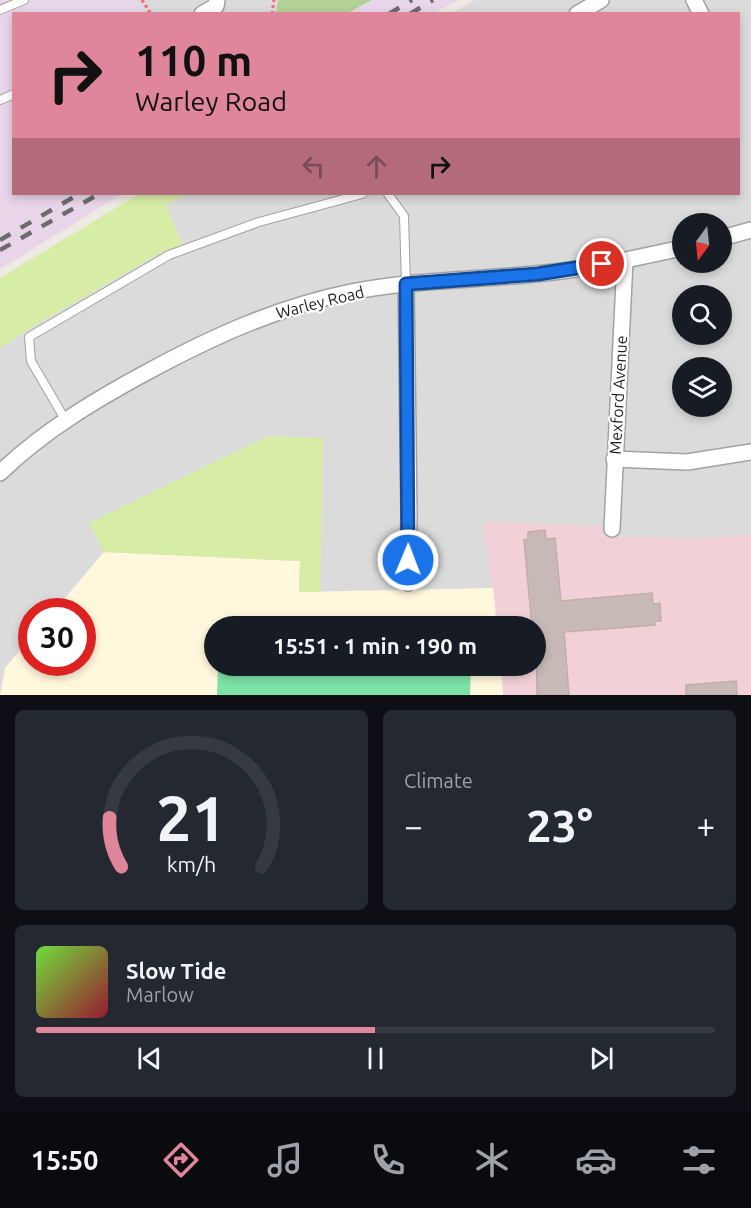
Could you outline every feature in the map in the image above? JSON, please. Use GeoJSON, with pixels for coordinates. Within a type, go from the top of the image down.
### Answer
{"type":"FeatureCollection","features":[{"type":"Feature","properties":{"kind":"street"},"geometry":{"type":"LineString","coordinates":[[206,12],[216,6],[216,0]]}},
{"type":"Feature","properties":{"kind":"street"},"geometry":{"type":"LineString","coordinates":[[580,12],[601,0]]}},
{"type":"Feature","properties":{"kind":"street"},"geometry":{"type":"LineString","coordinates":[[732,235],[751,230]]}},
{"type":"Feature","properties":{"kind":"street","name":"Warley Road"},"geometry":{"type":"LineString","coordinates":[[0,473],[66,421],[114,390],[203,342],[261,317],[351,292],[406,284],[538,274],[672,250]]}},
{"type":"Feature","properties":{"kind":"street","name":"Mexford Avenue"},"geometry":{"type":"LineString","coordinates":[[612,529],[625,260]]}},
{"type":"Feature","properties":{"kind":"street"},"geometry":{"type":"LineString","coordinates":[[406,284],[408,583]]}},
{"type":"Feature","properties":{"kind":"street"},"geometry":{"type":"LineString","coordinates":[[615,459],[687,462],[751,452]]}},
{"type":"Feature","properties":{"kind":"lane"},"geometry":{"type":"LineString","coordinates":[[0,10],[24,0]]}},
{"type":"Feature","properties":{"kind":"lane"},"geometry":{"type":"LineString","coordinates":[[66,421],[31,361],[29,337],[169,255],[258,222],[358,195]]}},
{"type":"Feature","properties":{"kind":"lane"},"geometry":{"type":"LineString","coordinates":[[389,195],[404,216],[406,284]]}},
{"type":"Feature","properties":{"kind":"shaded area"},"geometry":{"type":"Polygon","coordinates":[[[0,0],[135,0],[144,12],[12,12],[12,195],[120,195],[0,269],[0,219],[25,206],[0,218],[0,0]]]}},
{"type":"Feature","properties":{"kind":"shaded area"},"geometry":{"type":"Polygon","coordinates":[[[135,0],[278,0],[276,12],[144,12],[135,0]]]}},
{"type":"Feature","properties":{"kind":"shaded area"},"geometry":{"type":"Polygon","coordinates":[[[373,0],[458,0],[436,12],[351,12],[373,0]]]}},
{"type":"Feature","properties":{"kind":"shaded area"},"geometry":{"type":"Polygon","coordinates":[[[475,0],[751,0],[751,695],[0,695],[0,348],[35,325],[164,251],[182,244],[166,205],[186,195],[740,195],[740,12],[453,12],[475,0]]]}},
{"type":"Feature","properties":{"kind":"shaded area"},"geometry":{"type":"Polygon","coordinates":[[[483,522],[603,526],[603,536],[700,539],[751,534],[751,695],[503,695],[502,676],[546,676],[546,616],[496,616],[483,522]]]}},
{"type":"Feature","properties":{"kind":"shaded area"},"geometry":{"type":"Polygon","coordinates":[[[104,552],[300,561],[299,592],[493,588],[496,616],[204,616],[204,676],[502,676],[503,695],[0,695],[5,668],[18,652],[18,676],[96,676],[96,598],[65,598],[104,552]]]}},
{"type":"Feature","properties":{"kind":"green space"},"geometry":{"type":"Polygon","coordinates":[[[278,0],[372,0],[350,12],[276,12],[278,0]]]}},
{"type":"Feature","properties":{"kind":"green space"},"geometry":{"type":"Polygon","coordinates":[[[137,195],[186,195],[166,205],[182,244],[164,251],[35,325],[0,348],[0,278],[137,195]]]}},
{"type":"Feature","properties":{"kind":"green space"},"geometry":{"type":"Polygon","coordinates":[[[268,436],[323,438],[320,592],[299,592],[300,561],[104,552],[89,523],[268,436]]]}},
{"type":"Feature","properties":{"kind":"green space"},"geometry":{"type":"Polygon","coordinates":[[[218,676],[471,676],[470,695],[217,695],[218,676]]]}},
{"type":"Feature","properties":{"kind":"building"},"geometry":{"type":"Polygon","coordinates":[[[545,530],[546,539],[555,538],[561,601],[652,593],[653,604],[660,603],[661,621],[654,621],[655,625],[564,632],[569,695],[537,695],[537,676],[546,676],[546,616],[531,616],[524,540],[528,539],[528,532],[545,530]]]}},
{"type":"Feature","properties":{"kind":"building"},"geometry":{"type":"Polygon","coordinates":[[[736,681],[737,695],[686,695],[686,685],[736,681]]]}},
{"type":"Feature","properties":{"kind":"railway"},"geometry":{"type":"LineString","coordinates":[[392,12],[412,0]]}},
{"type":"Feature","properties":{"kind":"railway"},"geometry":{"type":"LineString","coordinates":[[413,12],[433,0]]}},
{"type":"Feature","properties":{"kind":"railway"},"geometry":{"type":"LineString","coordinates":[[0,240],[77,195]]}},
{"type":"Feature","properties":{"kind":"railway"},"geometry":{"type":"LineString","coordinates":[[0,250],[97,195]]}},
{"type":"Feature","properties":{"kind":"route"},"geometry":{"type":"LineString","coordinates":[[408,560],[406,284],[538,274],[602,264]]}}]}
